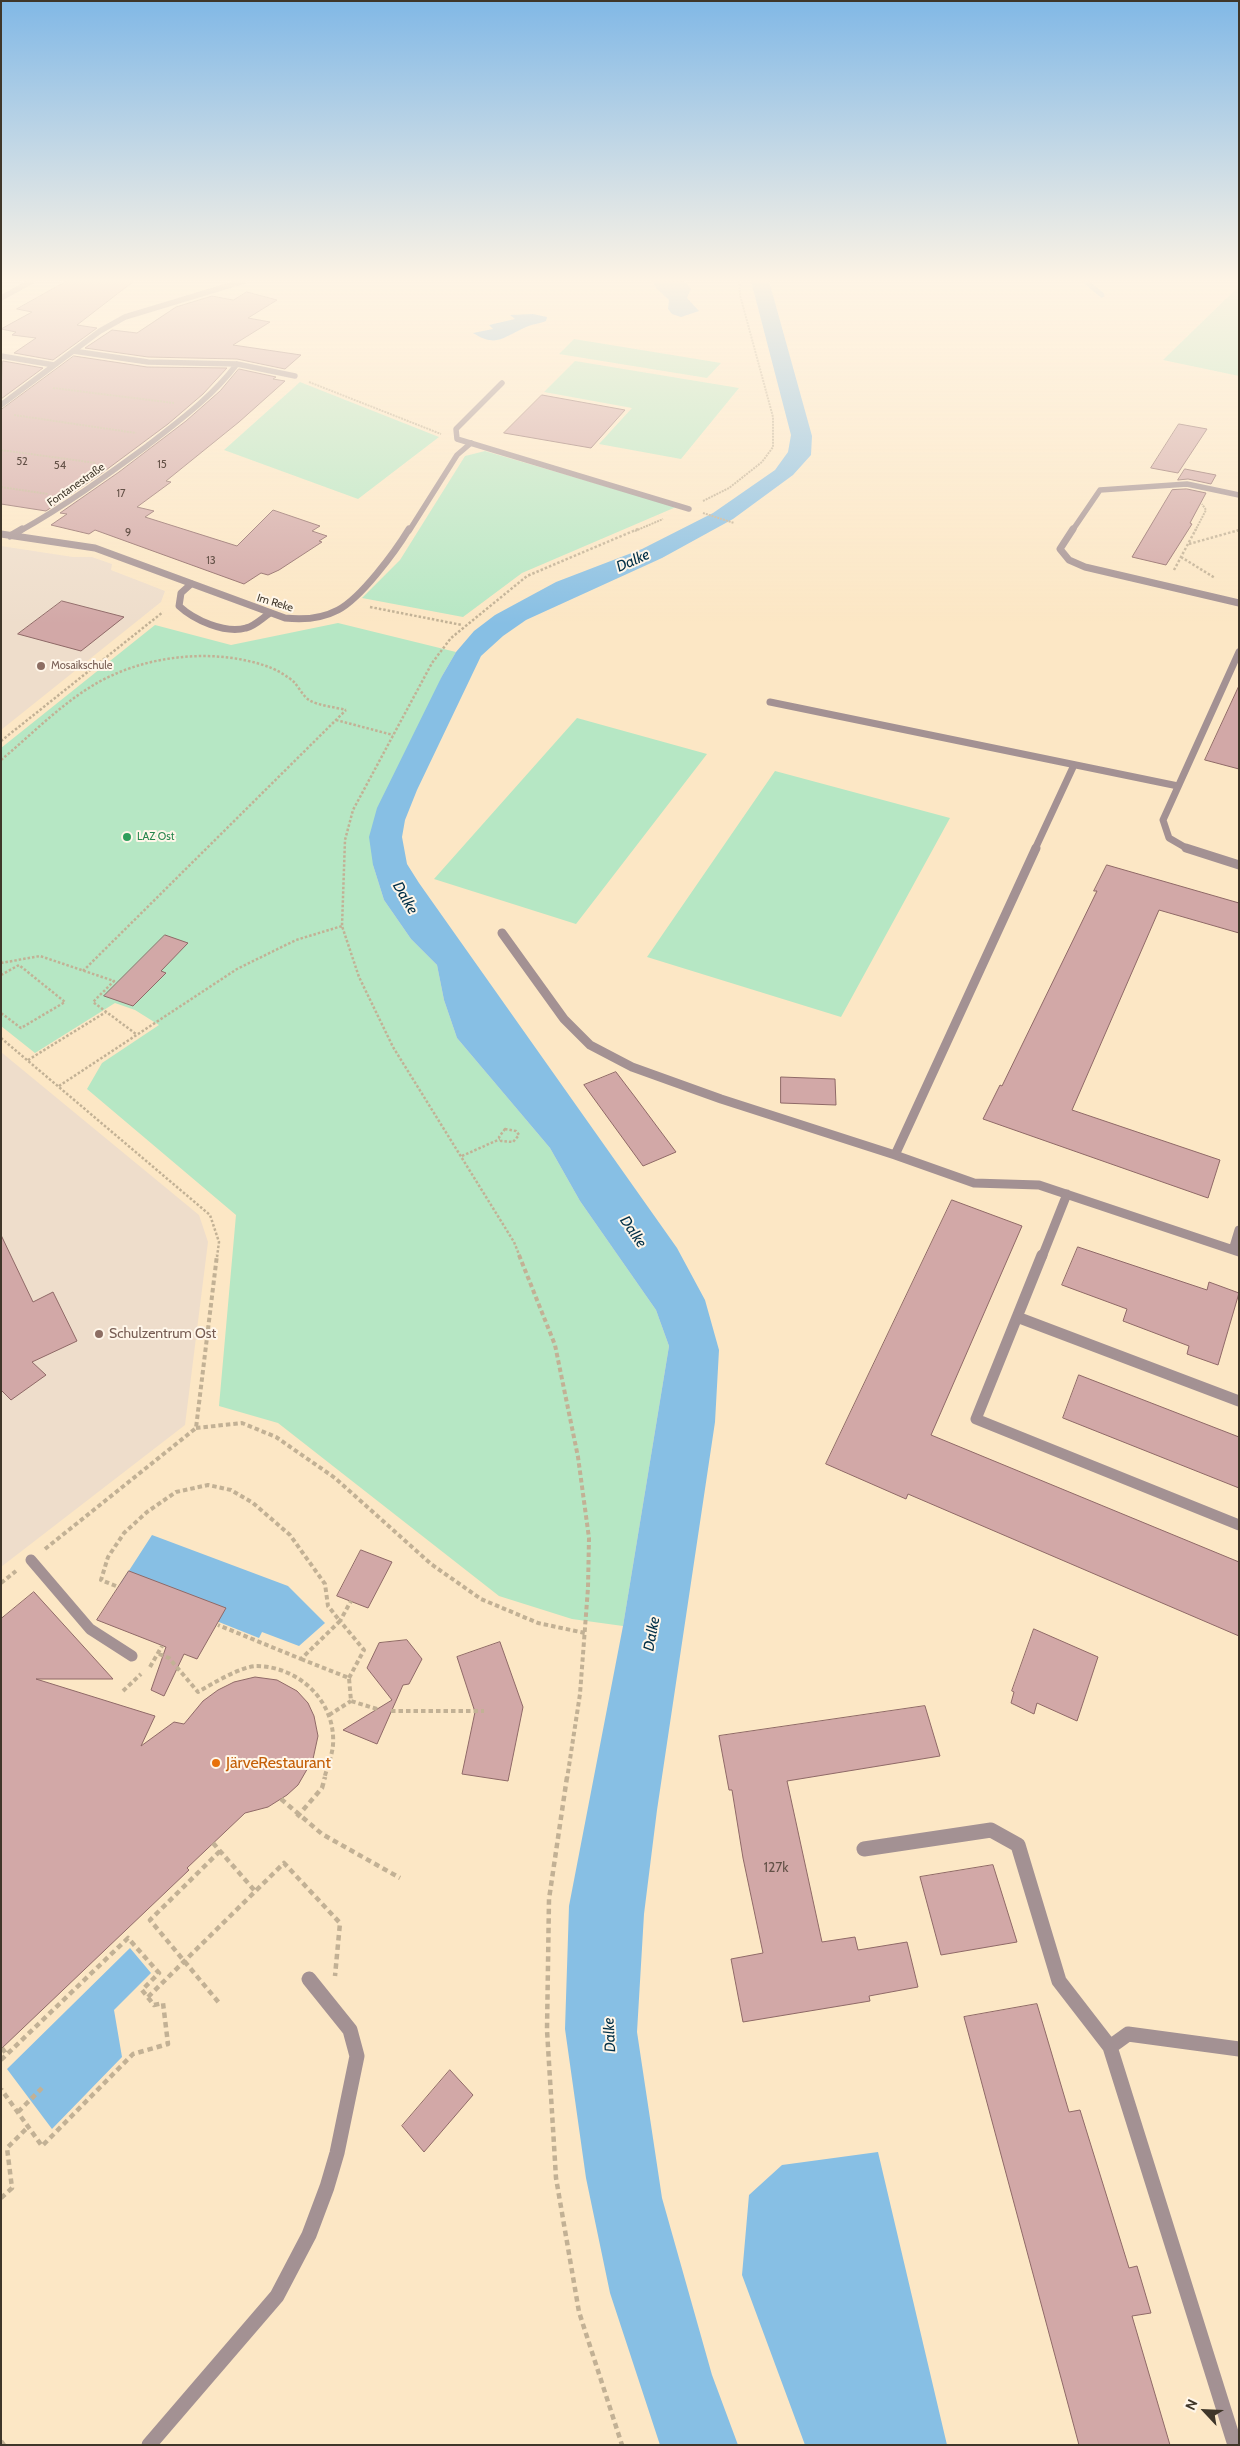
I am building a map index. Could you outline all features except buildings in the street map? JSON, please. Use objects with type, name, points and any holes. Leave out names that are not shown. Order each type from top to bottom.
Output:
[{"type":"street","points":[[1,405],[14,395]]},
{"type":"street","name":"Fontanestraße","points":[[10,536],[47,517],[118,467],[209,395]]},
{"type":"street","points":[[490,395],[456,429],[457,439],[689,508]]},
{"type":"street","name":"Im Reke","points":[[1,534],[95,548],[285,618],[303,620],[319,617],[338,610],[347,603],[390,558],[457,455],[471,443]]},
{"type":"street","points":[[1239,495],[1187,484],[1100,490],[1060,549],[1070,560],[1085,567],[1239,603]]},
{"type":"street","points":[[191,584],[181,593],[179,606],[191,615],[225,628],[246,628],[270,613]]},
{"type":"street","points":[[1239,652],[1164,820],[1169,838],[1191,851],[1239,865]]},
{"type":"street","points":[[770,702],[1178,786]]},
{"type":"street","points":[[894,1156],[1074,765]]},
{"type":"street","points":[[502,933],[564,1020],[590,1045],[632,1067],[721,1100],[974,1183],[1039,1185],[1236,1251],[1239,1230]]},
{"type":"street","points":[[1067,1194],[976,1419],[1239,1525]]},
{"type":"street","points":[[1017,1317],[1239,1401]]},
{"type":"street","points":[[31,1560],[90,1629],[132,1656]]},
{"type":"street","points":[[864,1848],[991,1830],[1018,1845],[1059,1980],[1110,2047],[1235,2445]]},
{"type":"street","points":[[149,2445],[277,2296],[309,2235],[337,2152],[357,2056],[350,2030],[332,2005],[309,1979]]},
{"type":"street","points":[[1110,2047],[1128,2034],[1239,2048]]},
{"type":"path","points":[[114,395],[197,406]]},
{"type":"path","points":[[342,395],[432,432],[457,439]]},
{"type":"path","points":[[10,415],[159,436]]},
{"type":"path","points":[[1,450],[118,467]]},
{"type":"path","points":[[1165,586],[1206,510],[1187,484]]},
{"type":"path","points":[[1,487],[72,499]]},
{"type":"path","points":[[714,516],[734,523]]},
{"type":"path","points":[[1189,544],[1239,530]]},
{"type":"path","points":[[1181,557],[1222,583]]},
{"type":"path","points":[[347,603],[463,626],[432,663],[353,810],[345,840],[342,926],[359,977],[393,1048],[514,1242],[555,1345],[578,1456],[589,1538],[585,1633],[580,1694],[549,1899],[547,2030],[556,2178],[579,2312],[622,2445]]},
{"type":"path","points":[[1,741],[167,609],[179,606]]},
{"type":"path","points":[[1,760],[93,686],[124,671],[170,659],[219,658],[259,664],[288,677],[304,690],[309,700],[346,710],[83,971]]},
{"type":"path","points":[[336,720],[393,735]]},
{"type":"path","points":[[59,1086],[237,969],[296,940],[342,926]]},
{"type":"path","points":[[1,963],[40,956],[114,981],[93,1002],[136,1034]]},
{"type":"path","points":[[1,975],[18,965],[19,960]]},
{"type":"path","points":[[1,1013],[21,1028],[65,1002],[18,965]]},
{"type":"path","points":[[28,1060],[106,1012]]},
{"type":"path","points":[[1,1038],[210,1215],[219,1242],[196,1428]]},
{"type":"path","points":[[511,1128],[516,1130],[519,1134],[513,1142],[501,1141],[499,1137],[500,1132],[511,1128]]},
{"type":"path","points":[[462,1156],[500,1139]]},
{"type":"path","points":[[1,1583],[196,1428],[242,1423],[276,1437],[335,1478],[431,1564],[481,1599],[538,1623],[585,1633]]},
{"type":"path","points":[[116,1586],[101,1580],[108,1557],[124,1533],[147,1512],[176,1492],[208,1485],[231,1490],[253,1503],[290,1535],[325,1584],[328,1606],[364,1650],[349,1678],[351,1701]]},
{"type":"path","points":[[301,1659],[340,1621],[351,1601]]},
{"type":"path","points":[[218,1625],[349,1678]]},
{"type":"path","points":[[159,1654],[169,1658],[198,1692],[226,1677],[256,1666],[284,1672],[307,1683],[320,1698],[329,1715],[333,1746],[322,1788],[297,1817]]},
{"type":"path","points":[[329,1715],[351,1701],[377,1709]]},
{"type":"path","points":[[391,1711],[484,1712]]},
{"type":"path","points":[[281,1799],[297,1817],[316,1831],[400,1878]]},
{"type":"path","points":[[213,1843],[255,1890]]},
{"type":"path","points":[[220,1851],[150,1920],[220,2004]]},
{"type":"path","points":[[148,1997],[284,1863],[340,1923],[332,2005]]},
{"type":"path","points":[[1,2060],[128,1938],[159,1973],[142,1990],[154,2005],[163,2003],[168,2044],[133,2054],[42,2146],[1,2089]]},
{"type":"path","points":[[2,2048],[7,2055]]},
{"type":"path","points":[[18,2112],[42,2088]]},
{"type":"path","points":[[1,2198],[12,2188],[7,2148],[28,2127]]},
{"type":"path","points":[[1,2441],[4,2445]]},
{"type":"shaded area","name":"Mosaikschule","points":[[1,546],[73,557],[92,557],[112,564],[111,570],[165,591],[161,602],[1,730]]},
{"type":"shaded area","name":"Schulzentrum Ost","points":[[1,1052],[199,1215],[208,1242],[185,1425],[1,1567]]},
{"type":"green space","points":[[285,395],[333,395],[439,437],[358,499],[224,450]]},
{"type":"green space","points":[[561,395],[733,395],[681,459],[599,444],[632,408]]},
{"type":"green space","points":[[485,451],[676,507],[522,573],[463,617],[362,598],[400,560],[465,456]]},
{"type":"green space","points":[[338,623],[456,652],[442,676],[373,865],[384,900],[411,939],[437,965],[444,1000],[457,1038],[550,1148],[580,1201],[656,1310],[669,1346],[623,1626],[572,1619],[499,1596],[278,1423],[219,1406],[236,1215],[87,1089],[102,1063],[159,1025],[135,1010],[115,1003],[35,1053],[1,1026],[1,748],[155,625],[231,645]]},
{"type":"green space","points":[[577,718],[707,754],[576,924],[434,879]]},
{"type":"green space","points":[[775,771],[950,818],[841,1017],[647,957]]},
{"type":"water","name":"Dalke","points":[[781,395],[801,395],[812,436],[811,455],[793,475],[733,519],[662,558],[526,620],[503,636],[481,656],[417,790],[405,820],[402,837],[407,864],[419,883],[677,1248],[705,1300],[719,1350],[715,1422],[657,1810],[644,1914],[637,2032],[662,2198],[712,2375],[738,2445],[660,2445],[610,2293],[586,2178],[565,2029],[569,1906],[623,1626],[669,1346],[656,1310],[580,1201],[550,1148],[457,1038],[444,1000],[437,965],[411,939],[384,900],[373,865],[369,837],[377,808],[442,676],[456,652],[474,631],[495,615],[556,582],[642,549],[713,513],[775,470],[788,452],[791,435]]},
{"type":"water","points":[[152,1535],[288,1586],[325,1623],[299,1646],[262,1632],[259,1638],[121,1583]]},
{"type":"water","points":[[130,1948],[151,1973],[114,2010],[122,2057],[52,2129],[7,2069]]},
{"type":"water","points":[[878,2152],[947,2445],[805,2445],[742,2275],[749,2195],[782,2165]]},
{"type":"place","name":"Mosaikschule","points":[[41,666]]},
{"type":"place","name":"LAZ Ost","points":[[127,837]]},
{"type":"place","name":"Schulzentrum Ost","points":[[99,1334]]},
{"type":"place","name":"JärveRestaurant","points":[[216,1763]]}]
